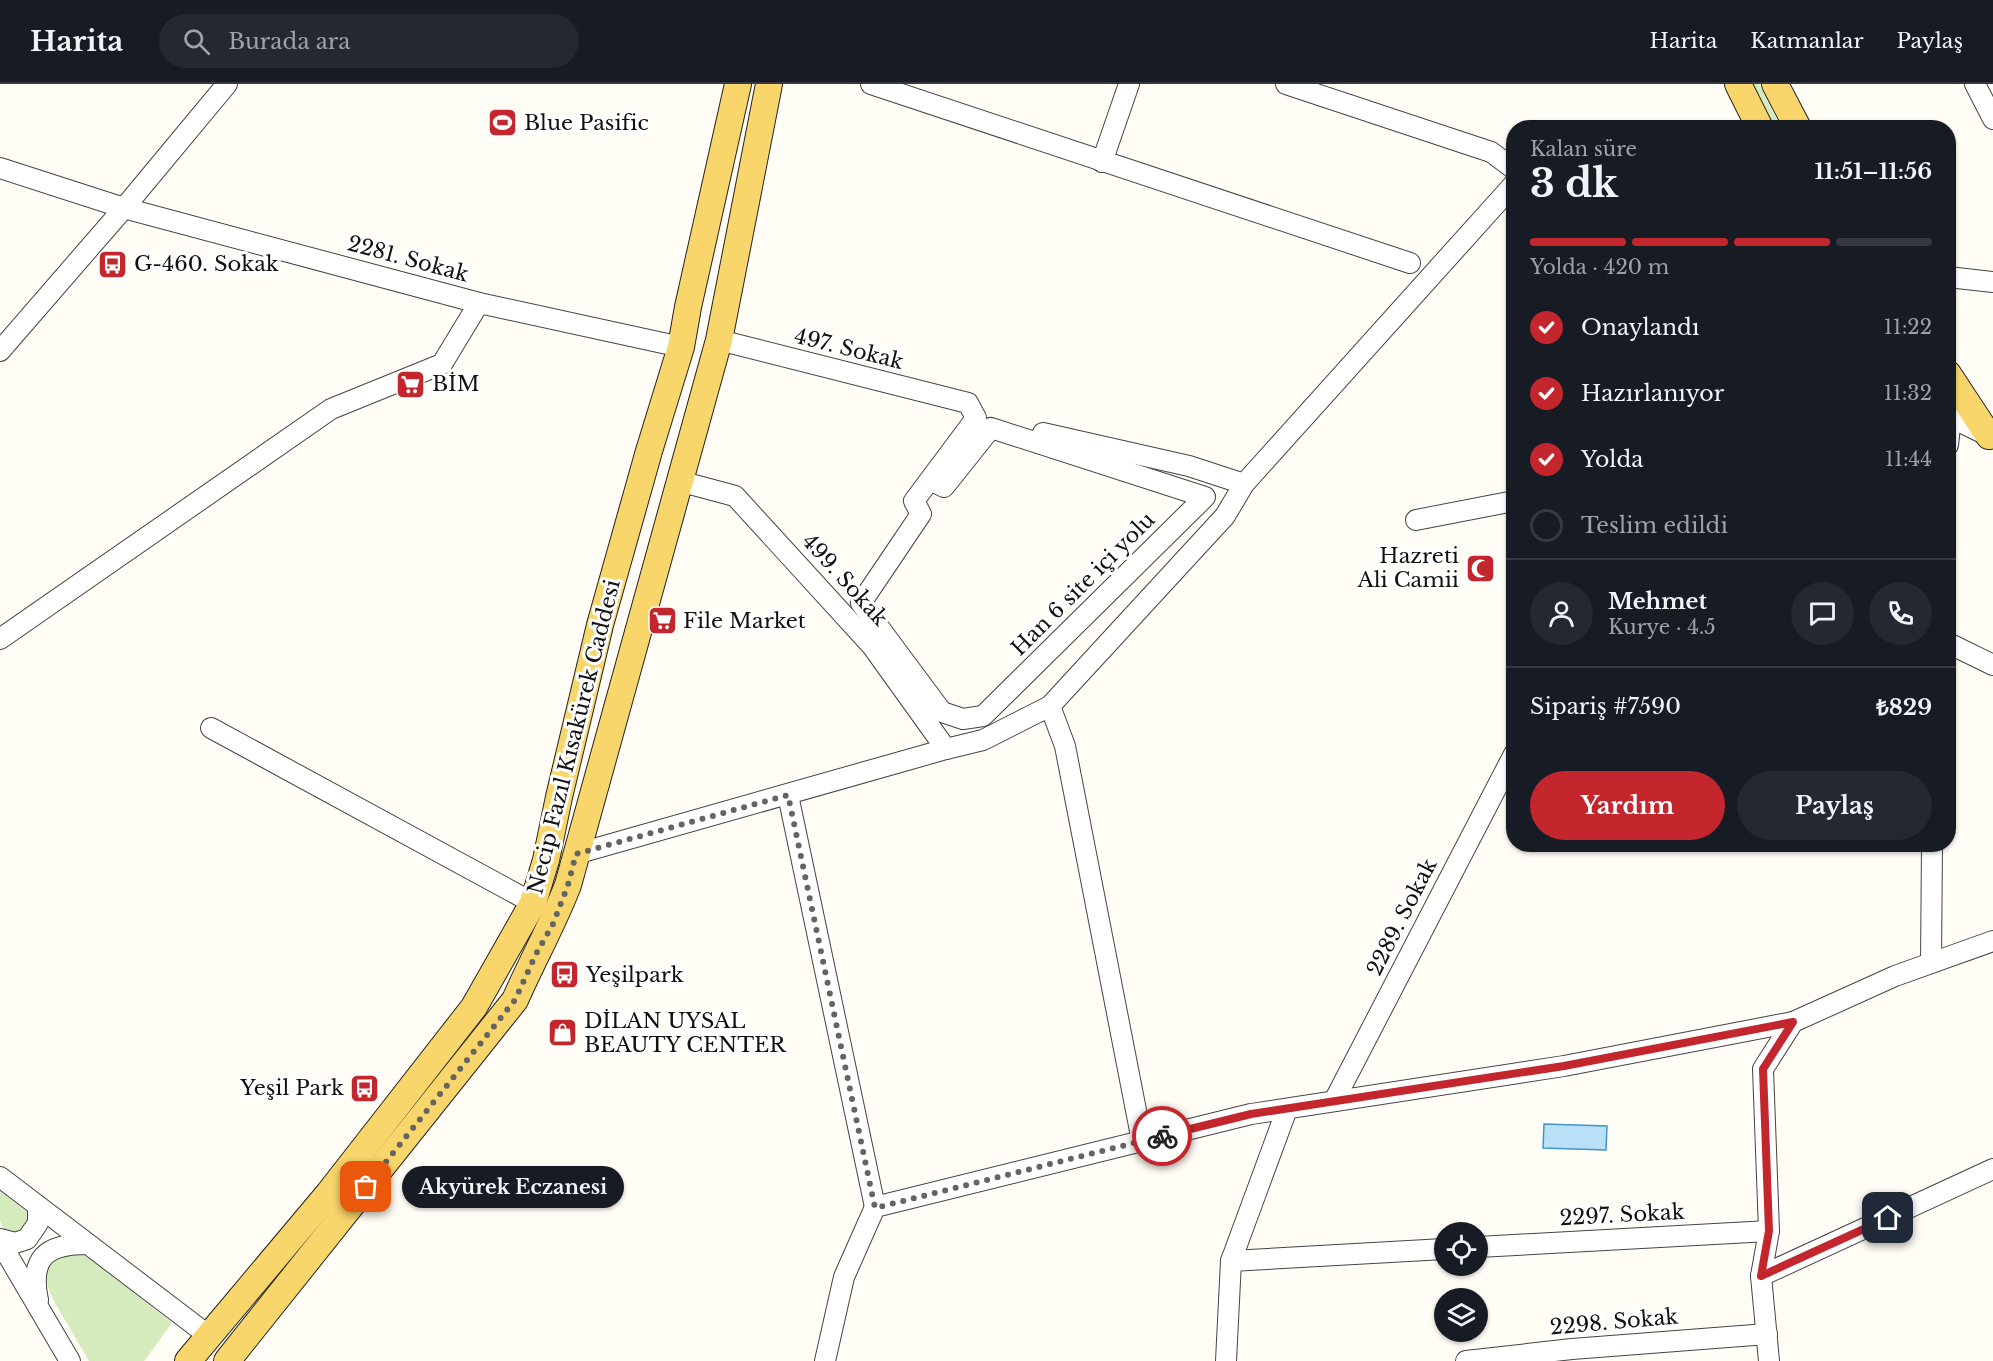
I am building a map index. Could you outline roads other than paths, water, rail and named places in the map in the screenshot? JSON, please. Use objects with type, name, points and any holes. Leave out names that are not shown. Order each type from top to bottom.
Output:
[{"type":"main road","name":"Necip Fazıl Kısakürek Caddesi","points":[[188,1361],[329,1193],[474,1007],[533,903],[546,860],[600,625],[681,347],[738,84]]},
{"type":"main road","name":"Necip Fazıl Kısakürek Caddesi","points":[[233,1359],[515,1000],[553,924],[568,885],[719,340],[769,84]]},
{"type":"main road","points":[[1738,84],[1756,120]]},
{"type":"main road","points":[[1775,84],[1794,120]]},
{"type":"main road","points":[[681,347],[719,340]]},
{"type":"main road","points":[[1956,381],[1991,437]]},
{"type":"main road","points":[[546,860],[576,854]]},
{"type":"main road","points":[[209,1336],[233,1359]]},
{"type":"street","points":[[0,351],[124,208],[227,84]]},
{"type":"street","points":[[871,84],[1410,263]]},
{"type":"street","points":[[1102,162],[1129,84]]},
{"type":"street","points":[[1286,84],[1491,152],[1506,163]]},
{"type":"street","points":[[1975,84],[1993,119]]},
{"type":"street","name":"2281. Sokak","points":[[3,175],[479,303],[681,347]]},
{"type":"street","points":[[576,854],[983,740],[1050,706],[1225,516],[1244,484],[1506,193]]},
{"type":"street","points":[[1956,278],[1993,282]]},
{"type":"street","points":[[0,639],[331,409],[442,364],[479,303]]},
{"type":"street","name":"497. Sokak","points":[[719,340],[972,411],[1189,466],[1244,484]]},
{"type":"street","points":[[930,480],[972,411]]},
{"type":"street","points":[[1956,419],[1991,437]]},
{"type":"street","name":"Han 6 site içi yolu","points":[[992,428],[1205,496],[983,716],[963,719],[942,712],[861,603],[921,514],[914,501],[930,480],[944,487],[992,428]]},
{"type":"street","name":"499. Sokak","points":[[679,481],[735,496],[872,646],[946,749]]},
{"type":"street","points":[[1416,520],[1506,503]]},
{"type":"street","points":[[1956,648],[1993,665]]},
{"type":"street","points":[[1050,706],[1065,746],[1142,1141]]},
{"type":"street","points":[[211,728],[533,903]]},
{"type":"street","name":"2289. Sokak","points":[[1334,1101],[1506,769]]},
{"type":"street","points":[[788,795],[875,1208],[844,1277],[825,1361]]},
{"type":"street","points":[[1931,963],[1932,852]]},
{"type":"street","points":[[875,1208],[1251,1114],[1564,1066],[1793,1022],[1895,976],[1993,941]]},
{"type":"street","points":[[1769,1361],[1761,1276],[1769,1231],[1763,1069],[1793,1022]]},
{"type":"street","points":[[1226,1361],[1230,1261],[1287,1109]]},
{"type":"street","points":[[1761,1276],[1993,1169]]},
{"type":"street","points":[[0,1177],[209,1336]]},
{"type":"street","points":[[0,1240],[15,1243],[27,1239],[38,1223],[38,1206]]},
{"type":"street","name":"2297. Sokak","points":[[1488,1246],[1769,1231]]},
{"type":"street","points":[[0,1240],[70,1361]]},
{"type":"street","points":[[39,1308],[35,1275],[39,1264],[48,1252],[66,1244],[87,1244]]},
{"type":"street","points":[[1230,1261],[1434,1250]]},
{"type":"street","name":"2298. Sokak","points":[[1466,1361],[1572,1349],[1767,1334]]},
{"type":"water","points":[[1544,1124],[1607,1126],[1606,1150],[1543,1148]]},
{"type":"place","name":"Blue Pasific","points":[[503,123]]},
{"type":"place","name":"G-460. Sokak","points":[[113,264]]},
{"type":"place","name":"BİM","points":[[411,384]]},
{"type":"place","name":"Hazreti Ali Camii","points":[[1480,568]]},
{"type":"place","name":"File Market","points":[[662,621]]},
{"type":"place","name":"Yeşilpark","points":[[565,975]]},
{"type":"place","name":"DİLAN UYSAL BEAUTY CENTER","points":[[563,1033]]},
{"type":"place","name":"Yeşil Park","points":[[365,1088]]},
{"type":"place","name":"Akyürek Eczanesi","points":[[366,1187]]}]
